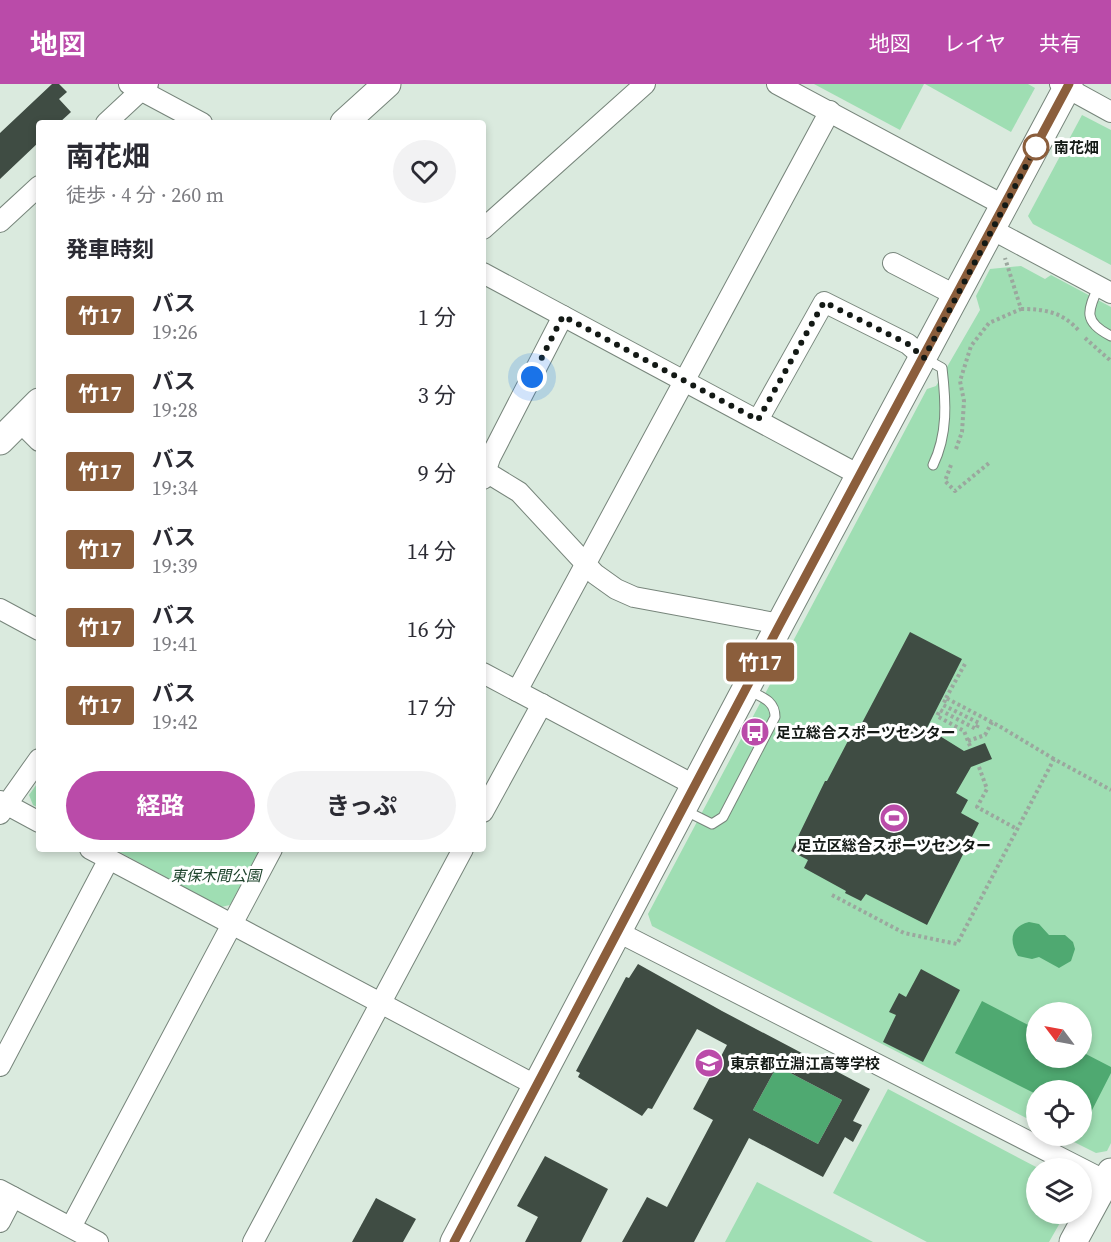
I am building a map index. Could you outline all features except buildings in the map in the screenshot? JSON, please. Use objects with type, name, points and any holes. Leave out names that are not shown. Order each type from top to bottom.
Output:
[{"type":"street","points":[[347,120],[387,84]]},
{"type":"street","points":[[486,226],[645,84]]},
{"type":"street","points":[[777,84],[830,111],[1000,229],[1105,290]]},
{"type":"street","points":[[454,1242],[780,624],[957,296],[1000,229],[1066,85],[1111,112]]},
{"type":"street","points":[[109,120],[139,86],[197,120]]},
{"type":"street","points":[[517,691],[830,111]]},
{"type":"street","points":[[0,222],[36,189]]},
{"type":"street","points":[[893,263],[957,296]]},
{"type":"street","points":[[486,275],[861,476]]},
{"type":"street","points":[[758,420],[824,302],[908,344],[924,358]]},
{"type":"street","points":[[486,468],[563,316]]},
{"type":"street","points":[[0,441],[36,405]]},
{"type":"street","points":[[20,422],[36,438]]},
{"type":"street","points":[[486,474],[519,492],[586,565],[616,589],[634,597],[780,624]]},
{"type":"street","points":[[0,609],[36,628]]},
{"type":"street","points":[[486,676],[694,785]]},
{"type":"street","points":[[486,807],[542,704]]},
{"type":"street","points":[[36,763],[2,807],[36,821]]},
{"type":"street","points":[[96,852],[537,1086]]},
{"type":"street","points":[[71,1227],[270,852]]},
{"type":"street","points":[[253,1242],[461,852]]},
{"type":"street","points":[[0,1066],[109,859]]},
{"type":"street","points":[[618,932],[1109,1176],[1073,1242]]},
{"type":"street","points":[[0,1222],[6,1194],[98,1242]]},
{"type":"lane","points":[[1105,290],[1091,303],[1089,317],[1094,326],[1111,336]]},
{"type":"lane","points":[[924,358],[942,368],[944,388],[943,441],[933,465]]},
{"type":"lane","points":[[682,809],[712,824],[723,817],[775,717],[775,709],[771,702],[746,689]]},
{"type":"path","points":[[1000,229],[1021,309]]},
{"type":"path","points":[[955,453],[962,432],[964,401],[960,381],[971,346],[989,322],[1021,309],[1044,309],[1063,317],[1111,361]]},
{"type":"path","points":[[952,462],[945,481],[955,491],[989,463]]},
{"type":"path","points":[[966,662],[944,705],[980,723],[976,729],[940,710],[937,716],[964,731],[969,744],[985,735],[992,722]]},
{"type":"path","points":[[946,698],[1111,790]]},
{"type":"path","points":[[832,894],[904,933],[957,944],[1054,759]]},
{"type":"path","points":[[979,767],[987,789],[977,807],[1017,829]]},
{"type":"green space","points":[[814,84],[924,84],[900,130]]},
{"type":"green space","points":[[925,84],[1028,84],[1035,88],[1011,132]]},
{"type":"green space","points":[[1082,115],[1111,130],[1111,265],[1033,224],[1028,216]]},
{"type":"green space","points":[[1021,266],[1045,279],[1051,275],[1111,307],[1111,1143],[1107,1151],[1096,1153],[1082,1146],[1092,1146],[1092,1080],[1026,1080],[1026,1118],[652,926],[648,914],[927,389],[936,386],[980,310],[976,296],[990,269]]},
{"type":"green space","points":[[36,785],[36,806],[33,805],[29,795]]},
{"type":"green space","name":"東保木間公園","points":[[120,852],[259,852],[230,905],[221,907]]},
{"type":"green space","points":[[888,1089],[1026,1162],[1026,1224],[1059,1224],[1049,1242],[927,1242],[833,1193]]},
{"type":"green space","points":[[757,1182],[873,1242],[725,1242]]},
{"type":"shaded area","points":[[1029,922],[1039,924],[1049,935],[1065,935],[1073,942],[1075,949],[1071,961],[1059,968],[1039,957],[1032,959],[1018,956],[1013,945],[1013,935],[1018,927]]},
{"type":"shaded area","points":[[982,1001],[1026,1024],[1026,1068],[1092,1068],[1092,1057],[1111,1067],[1111,1073],[1092,1110],[1092,1080],[1026,1080],[1026,1089],[955,1053]]},
{"type":"shaded area","points":[[777,1066],[842,1100],[818,1144],[753,1110]]},
{"type":"bus line","name":"竹17","points":[[454,1242],[780,624],[993,230],[1069,84]]},
{"type":"place","name":"南花畑","points":[[1036,147]]},
{"type":"place","name":"足立総合スポーツセンター","points":[[755,732]]},
{"type":"place","name":"足立区総合スポーツセンター","points":[[894,818]]},
{"type":"place","name":"東京都立淵江高等学校","points":[[709,1063]]},
{"type":"route","points":[[532,377],[563,316],[758,420],[824,302],[908,344],[924,358],[1036,147]]}]
